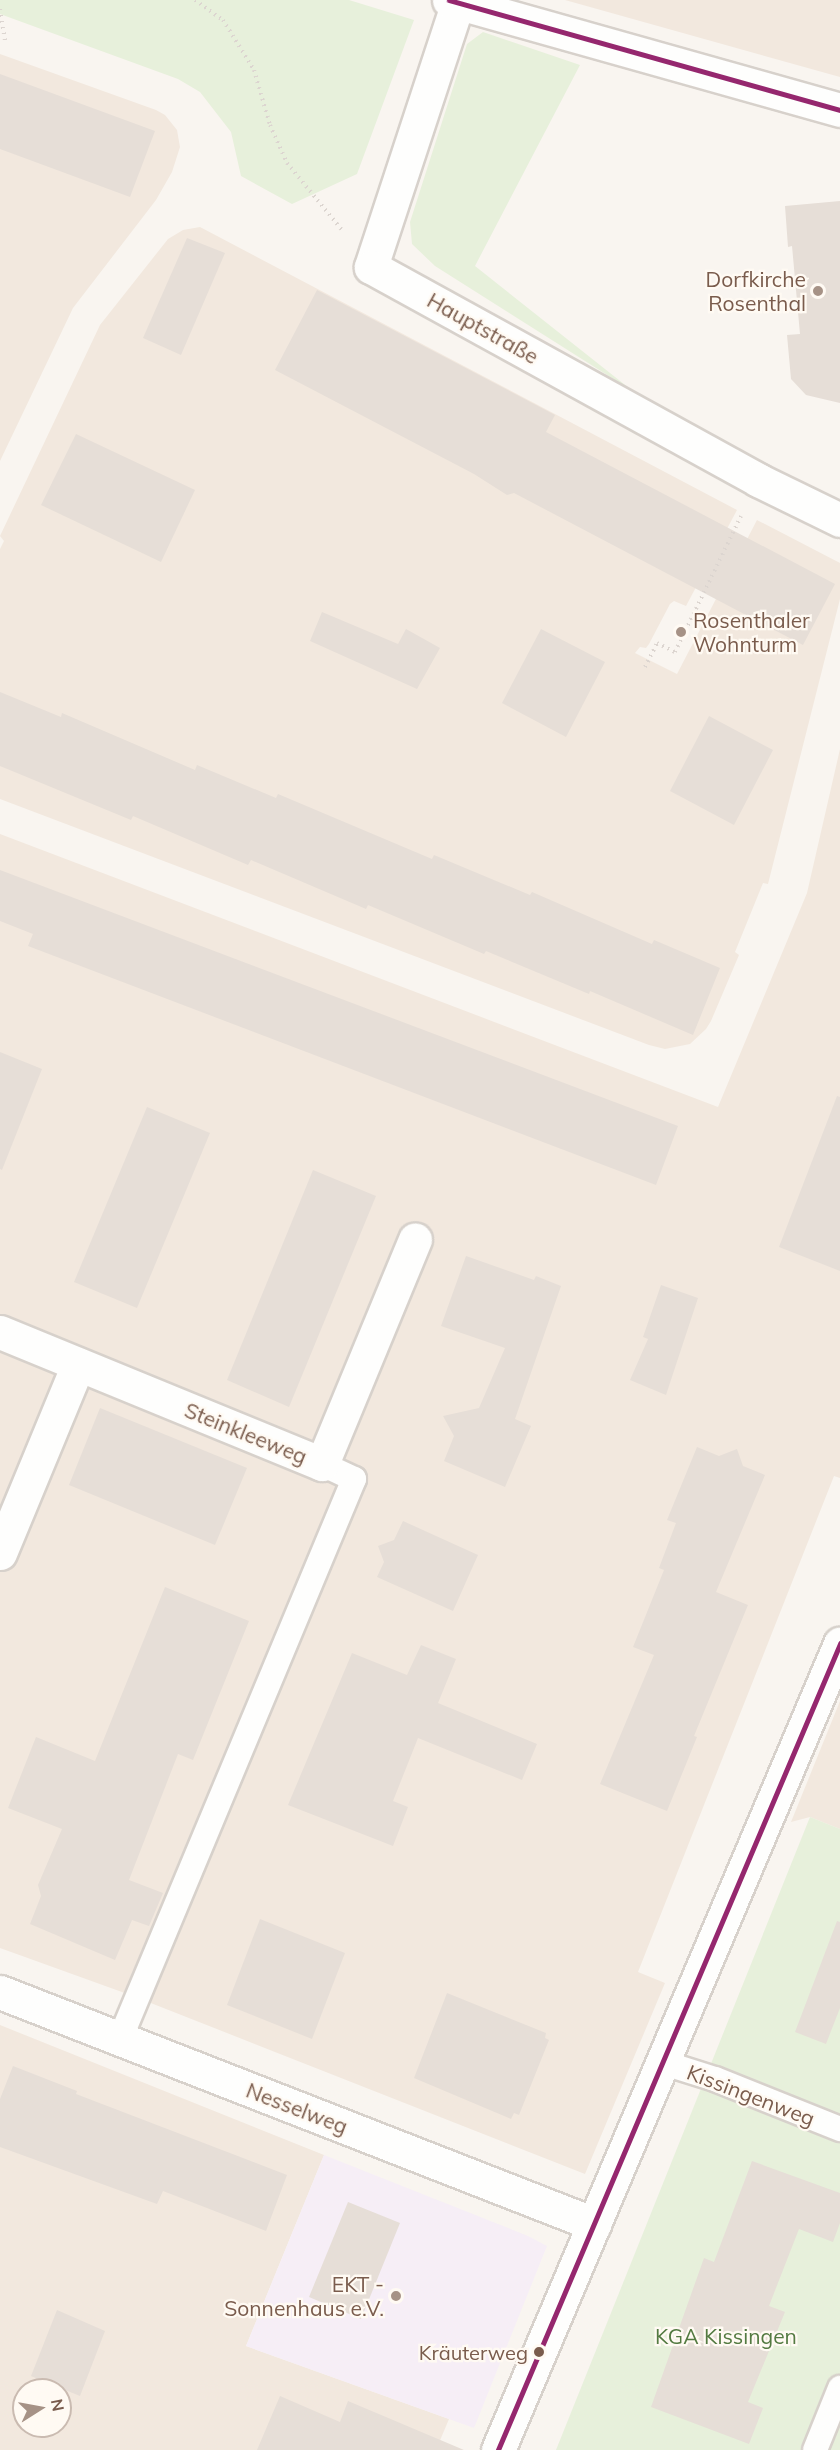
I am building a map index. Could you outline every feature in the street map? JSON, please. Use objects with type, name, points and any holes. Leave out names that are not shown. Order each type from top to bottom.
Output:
[{"type":"street","points":[[371,267],[454,1],[840,110]]},
{"type":"street","name":"Hauptstraße","points":[[371,267],[758,480],[840,520]]},
{"type":"street","name":"Steinkleeweg","points":[[0,1332],[322,1464],[415,1239]]},
{"type":"street","points":[[0,1553],[78,1365]]},
{"type":"street","points":[[498,2450],[840,1644]]},
{"type":"street","name":"Nesselweg","points":[[0,1992],[594,2224]]},
{"type":"lane","points":[[120,2039],[354,1479],[322,1464]]},
{"type":"lane","name":"Kissingenweg","points":[[661,2062],[716,2079],[840,2129]]},
{"type":"lane","points":[[815,2450],[840,2388]]},
{"type":"path","points":[[195,0],[223,20],[254,70],[270,124],[287,163],[371,267]]},
{"type":"path","points":[[0,9],[5,42]]},
{"type":"path","points":[[645,667],[657,643],[675,652],[758,480]]},
{"type":"shaded area","points":[[565,0],[840,0],[840,77]]},
{"type":"shaded area","points":[[0,54],[156,110],[165,115],[177,130],[180,147],[172,172],[156,200],[73,308],[0,461]]},
{"type":"shaded area","points":[[200,227],[737,510],[686,606],[674,601],[670,604],[649,644],[646,648],[640,647],[635,653],[677,674],[757,520],[840,563],[840,599],[768,884],[763,883],[735,952],[739,955],[711,1021],[690,1044],[665,1049],[649,1045],[0,799],[0,549],[4,541],[0,536],[100,325],[168,239],[183,230]]},
{"type":"shaded area","points":[[840,749],[840,1478],[834,1476],[638,1972],[665,1983],[585,2174],[133,1996],[0,1948],[0,834],[718,1107],[807,893]]},
{"type":"shaded area","points":[[840,1701],[840,1829],[810,1817],[791,1822]]},
{"type":"shaded area","points":[[0,2025],[324,2155],[246,2346],[449,2419],[436,2450],[0,2450]]},
{"type":"shaded area","name":"EKT - Sonnenhaus e.V.","points":[[324,2155],[528,2236],[547,2246],[474,2428],[246,2346]]},
{"type":"green space","points":[[0,0],[349,0],[414,20],[357,174],[292,204],[241,176],[231,132],[200,92],[178,79],[0,14]]},
{"type":"green space","points":[[483,32],[580,65],[475,266],[634,392],[435,266],[412,244],[410,222],[467,44]]},
{"type":"green space","name":"KGA Kissingen","points":[[810,1817],[840,1829],[840,2450],[556,2450]]},
{"type":"building","points":[[0,74],[155,131],[130,197],[0,149]]},
{"type":"building","name":"Dorfkirche Rosenthal","points":[[840,201],[840,403],[806,395],[791,379],[787,335],[800,334],[792,246],[788,247],[785,206]]},
{"type":"building","points":[[187,238],[225,253],[181,355],[143,338]]},
{"type":"building","points":[[317,290],[555,415],[546,432],[835,584],[803,645],[514,493],[507,495],[474,474],[275,370]]},
{"type":"building","points":[[76,434],[195,490],[161,562],[41,505]]},
{"type":"building","points":[[322,612],[398,644],[406,629],[440,648],[417,689],[310,641]]},
{"type":"building","points":[[541,629],[605,662],[566,737],[502,703]]},
{"type":"building","points":[[0,692],[61,717],[62,713],[195,770],[197,765],[276,798],[278,794],[432,859],[434,855],[530,895],[532,892],[652,944],[654,940],[720,968],[693,1035],[590,991],[589,994],[486,951],[484,954],[368,905],[366,909],[251,860],[248,865],[133,816],[131,820],[0,766]]},
{"type":"building","points":[[709,716],[773,750],[734,825],[670,791]]},
{"type":"building","points":[[0,870],[678,1126],[656,1185],[28,946],[33,934],[0,921]]},
{"type":"building","points":[[0,1052],[42,1069],[2,1170],[0,1169]]},
{"type":"building","points":[[837,1096],[840,1097],[840,1271],[779,1247]]},
{"type":"building","points":[[147,1107],[210,1133],[137,1308],[74,1282]]},
{"type":"building","points":[[313,1170],[376,1196],[289,1407],[227,1380]]},
{"type":"building","points":[[466,1256],[534,1280],[536,1276],[561,1286],[515,1419],[531,1426],[505,1487],[444,1461],[454,1436],[443,1416],[479,1408],[505,1348],[441,1326]]},
{"type":"building","points":[[661,1285],[698,1298],[666,1395],[630,1380],[648,1339],[643,1337]]},
{"type":"building","points":[[100,1408],[247,1468],[215,1545],[69,1485]]},
{"type":"building","points":[[697,1447],[719,1456],[737,1449],[743,1466],[765,1475],[716,1592],[748,1605],[694,1736],[697,1737],[667,1811],[600,1784],[654,1655],[633,1647],[664,1570],[659,1568],[676,1523],[667,1520]]},
{"type":"building","points":[[403,1521],[478,1555],[453,1611],[377,1577],[384,1562],[378,1546],[394,1540]]},
{"type":"building","points":[[165,1587],[249,1621],[193,1760],[178,1754],[129,1880],[163,1893],[149,1926],[132,1920],[115,1960],[30,1924],[41,1896],[38,1885],[62,1829],[8,1808],[36,1737],[95,1761]]},
{"type":"building","points":[[421,1645],[456,1659],[438,1703],[537,1744],[522,1780],[418,1738],[393,1801],[408,1807],[393,1846],[288,1805],[352,1653],[407,1675]]},
{"type":"building","points":[[260,1919],[345,1953],[312,2039],[227,2005]]},
{"type":"building","points":[[837,1921],[840,1922],[840,2008],[826,2044],[795,2032]]},
{"type":"building","points":[[447,1993],[546,2033],[545,2038],[549,2040],[519,2115],[514,2113],[511,2119],[414,2078]]},
{"type":"building","points":[[13,2066],[77,2091],[76,2094],[287,2175],[266,2231],[163,2191],[157,2204],[0,2147],[0,2099]]},
{"type":"building","points":[[752,2161],[840,2193],[840,2223],[833,2242],[799,2229],[769,2306],[785,2312],[748,2402],[763,2408],[749,2444],[651,2407],[704,2258],[714,2262]]},
{"type":"building","points":[[348,2202],[400,2223],[361,2319],[309,2297]]},
{"type":"building","points":[[57,2310],[105,2331],[80,2396],[72,2393],[72,2378],[31,2376]]},
{"type":"building","points":[[280,2396],[340,2422],[348,2401],[464,2450],[257,2450]]},
{"type":"transit line","points":[[449,0],[840,110]]},
{"type":"transit line","points":[[498,2450],[840,1644]]},
{"type":"place","name":"Dorfkirche Rosenthal","points":[[818,291]]},
{"type":"place","name":"Rosenthaler Wohnturm","points":[[681,632]]},
{"type":"place","name":"EKT - Sonnenhaus e.V.","points":[[396,2296]]},
{"type":"place","name":"Kräuterweg","points":[[539,2352]]}]
